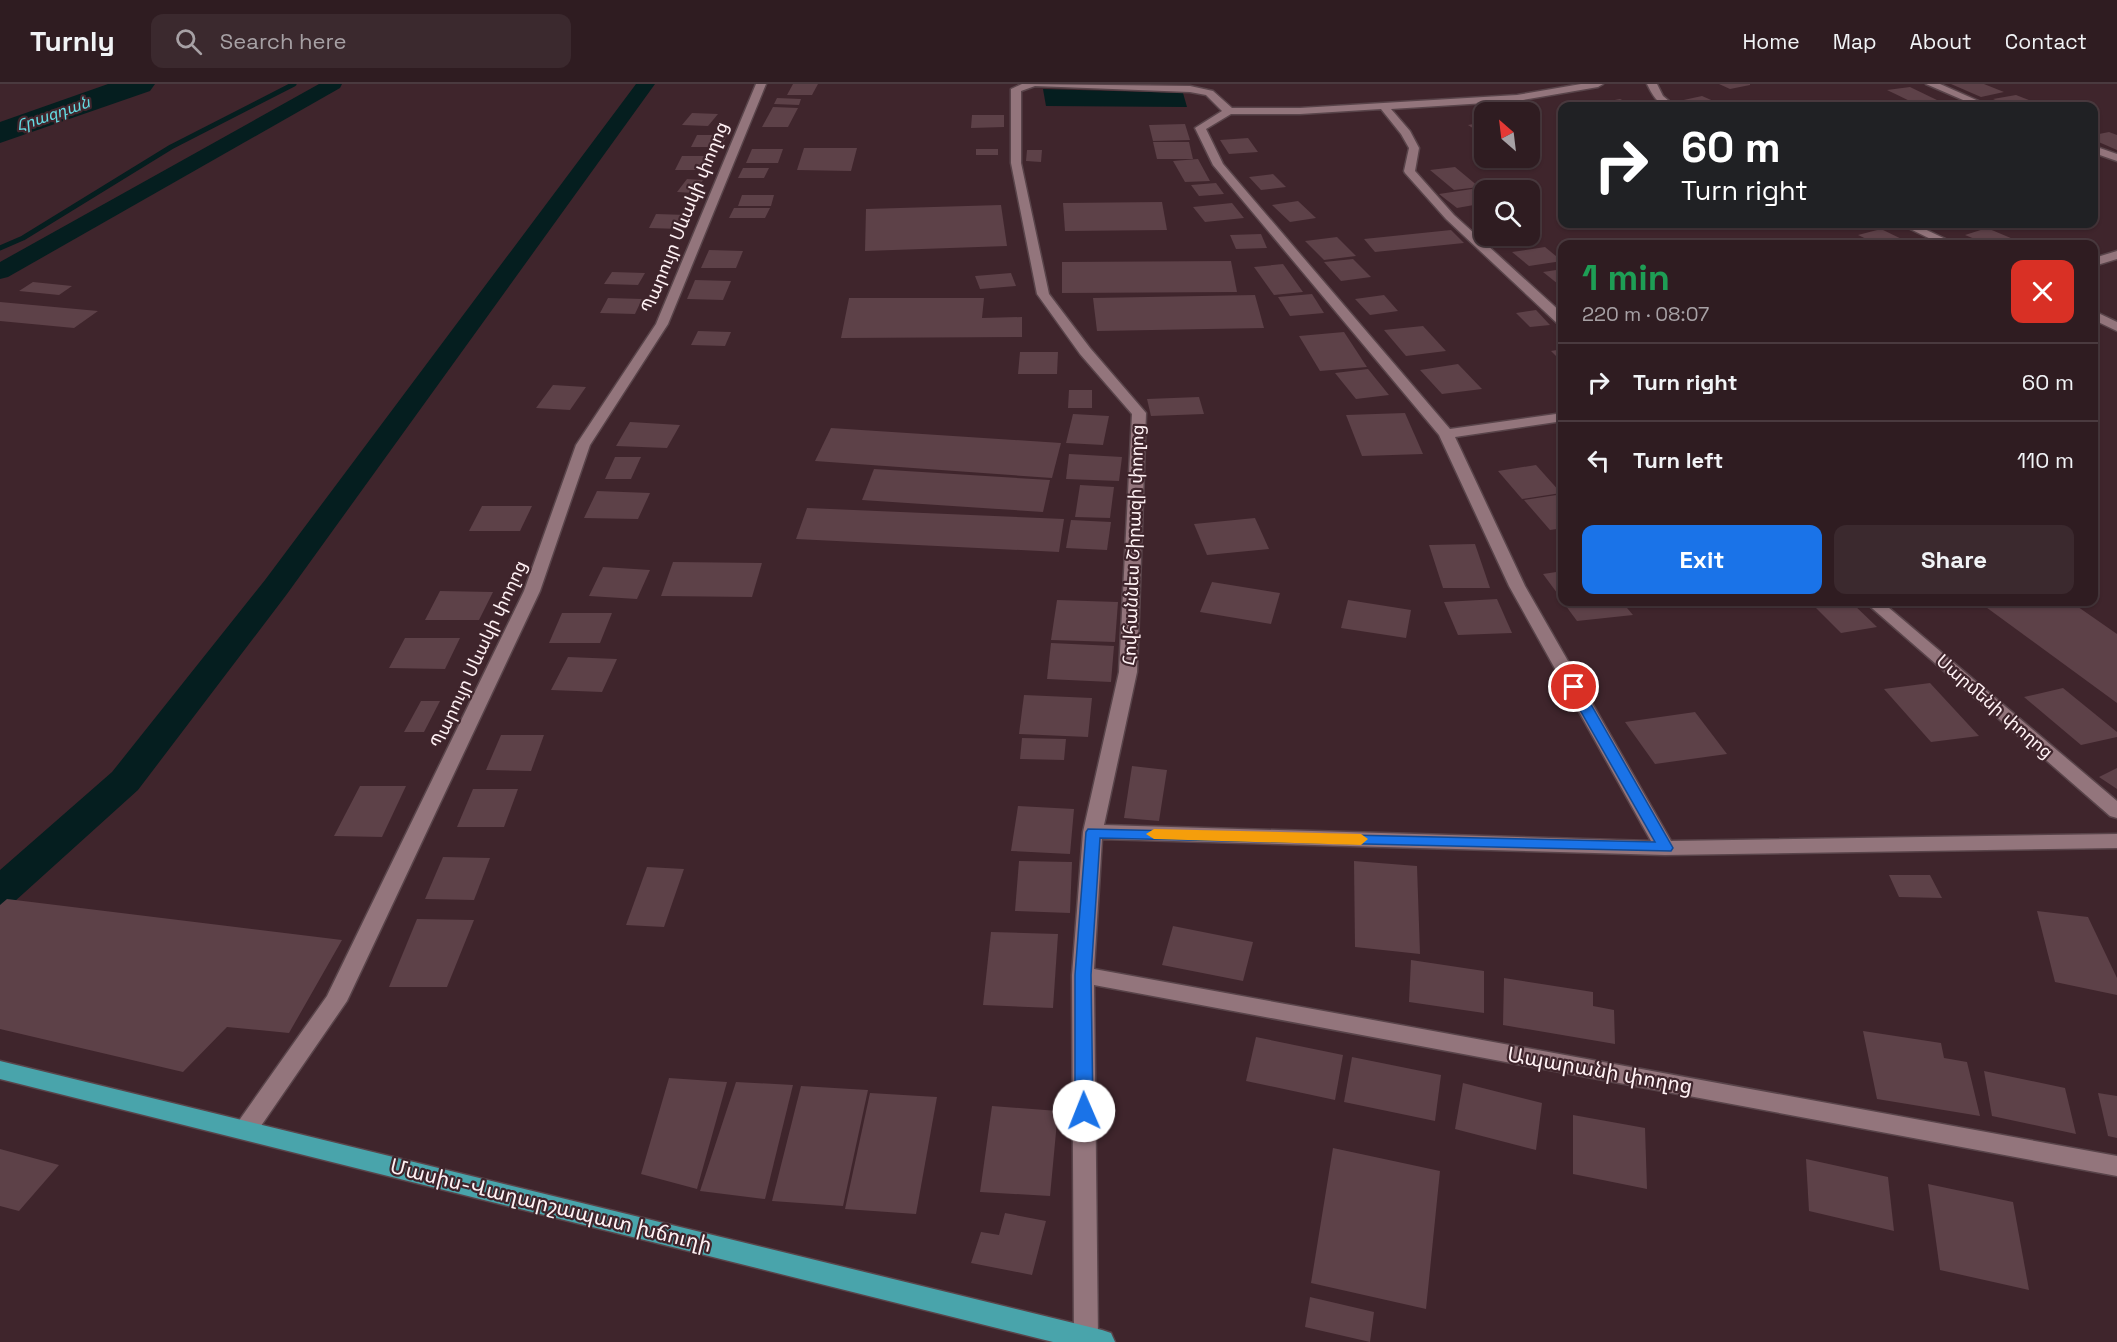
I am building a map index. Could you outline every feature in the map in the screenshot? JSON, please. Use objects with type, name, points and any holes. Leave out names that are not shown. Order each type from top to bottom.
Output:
[{"type":"main road","name":"Մասիս-Վաղարշապատ խճուղի","points":[[0,1070],[1094,1340]]},
{"type":"street","name":"Պարույր Սևակի փողոց","points":[[246,1129],[336,1001],[532,591],[583,445],[662,324],[761,84]]},
{"type":"street","name":"Հովհաննես Շիրազի փողոց","points":[[1032,84],[1016,89],[1016,163],[1036,251],[1042,294],[1085,351],[1139,413],[1128,672],[1093,832],[1083,975],[1094,1340]]},
{"type":"street","points":[[1038,84],[1190,89],[1209,93],[1228,111]]},
{"type":"street","points":[[1598,84],[1516,98],[1300,111],[1228,111],[1200,128],[1218,165],[1446,434],[1517,586],[1665,848]]},
{"type":"street","points":[[1652,84],[1659,98],[1664,102]]},
{"type":"street","points":[[1931,84],[1975,102]]},
{"type":"street","points":[[1384,106],[1406,133],[1414,148],[1409,171],[1450,217],[1558,316]]},
{"type":"street","points":[[2098,151],[2117,158]]},
{"type":"street","points":[[1915,228],[1941,240]]},
{"type":"street","points":[[2098,261],[2117,255]]},
{"type":"street","points":[[2098,317],[2117,327]]},
{"type":"street","points":[[1446,434],[1558,418]]},
{"type":"street","name":"Սարմենի փողոց","points":[[1878,606],[2117,811]]},
{"type":"street","points":[[1093,832],[1665,848],[2117,841]]},
{"type":"street","name":"Ապարանի փողոց","points":[[1083,975],[2117,1166]]},
{"type":"water","points":[[1043,89],[1183,93],[1187,107],[1046,106]]},
{"type":"building","points":[[793,84],[818,84],[812,95],[787,95]]},
{"type":"building","points":[[1719,84],[1750,84],[1750,85],[1730,89]]},
{"type":"building","points":[[1951,84],[1984,84],[2004,92],[1981,97]]},
{"type":"building","points":[[1910,87],[1939,101],[1912,102],[1887,90]]},
{"type":"building","points":[[2016,95],[2034,102],[2000,102],[1993,99]]},
{"type":"building","points":[[1702,96],[1716,102],[1682,102],[1679,101]]},
{"type":"building","points":[[777,98],[801,99],[799,105],[774,104]]},
{"type":"building","points":[[1620,99],[1626,102],[1604,102]]},
{"type":"building","points":[[773,107],[798,108],[788,127],[762,127]]},
{"type":"building","points":[[692,113],[718,114],[708,126],[682,125]]},
{"type":"building","points":[[972,115],[1004,115],[1004,127],[971,128]]},
{"type":"building","points":[[1185,124],[1190,140],[1153,141],[1149,125]]},
{"type":"building","points":[[2109,132],[2117,135],[2117,150],[2098,142],[2098,134]]},
{"type":"building","points":[[697,135],[727,135],[721,147],[691,147]]},
{"type":"building","points":[[1248,138],[1258,152],[1229,154],[1220,140]]},
{"type":"building","points":[[1153,142],[1189,142],[1193,159],[1157,159]]},
{"type":"building","points":[[804,148],[857,148],[851,171],[797,170]]},
{"type":"building","points":[[752,149],[783,149],[778,163],[746,163]]},
{"type":"building","points":[[976,149],[998,149],[998,155],[976,155]]},
{"type":"building","points":[[1027,150],[1042,150],[1041,162],[1026,161]]},
{"type":"building","points":[[682,156],[713,156],[706,170],[675,170]]},
{"type":"building","points":[[1198,159],[1210,181],[1185,182],[1173,161]]},
{"type":"building","points":[[1455,167],[1474,183],[1474,188],[1454,190],[1430,170]]},
{"type":"building","points":[[743,168],[769,168],[764,178],[738,178]]},
{"type":"building","points":[[1273,174],[1286,187],[1261,190],[1249,177]]},
{"type":"building","points":[[687,179],[703,180],[694,193],[677,192]]},
{"type":"building","points":[[1216,183],[1224,194],[1199,196],[1191,185]]},
{"type":"building","points":[[1472,189],[1474,190],[1474,205],[1457,208],[1439,194]]},
{"type":"building","points":[[742,195],[774,195],[771,206],[738,206]]},
{"type":"building","points":[[1298,201],[1316,218],[1290,222],[1272,205]]},
{"type":"building","points":[[1162,202],[1167,230],[1065,231],[1063,203]]},
{"type":"building","points":[[1232,203],[1244,218],[1205,222],[1193,207]]},
{"type":"building","points":[[1001,205],[1007,246],[865,251],[866,209]]},
{"type":"building","points":[[734,208],[770,208],[765,218],[729,218]]},
{"type":"building","points":[[656,214],[687,215],[680,229],[649,228]]},
{"type":"building","points":[[1987,228],[2016,240],[1977,240],[1965,235]]},
{"type":"building","points":[[1881,229],[1904,240],[1869,240],[1858,235]]},
{"type":"building","points":[[1451,230],[1464,243],[1375,252],[1364,239]]},
{"type":"building","points":[[1261,234],[1267,248],[1236,249],[1230,235]]},
{"type":"building","points":[[1337,237],[1356,256],[1324,260],[1305,241]]},
{"type":"building","points":[[1545,247],[1558,258],[1558,262],[1529,266],[1512,252]]},
{"type":"building","points":[[709,250],[743,251],[736,268],[701,268]]},
{"type":"building","points":[[1353,259],[1371,277],[1341,281],[1324,262]]},
{"type":"building","points":[[1231,261],[1237,292],[1062,293],[1062,262]]},
{"type":"building","points":[[1283,264],[1303,292],[1274,295],[1254,267]]},
{"type":"building","points":[[1558,270],[1558,284],[1543,272]]},
{"type":"building","points":[[612,272],[645,273],[638,285],[604,284]]},
{"type":"building","points":[[1011,273],[1016,286],[980,289],[975,276]]},
{"type":"building","points":[[695,280],[731,281],[723,300],[687,299]]},
{"type":"building","points":[[33,282],[72,286],[59,295],[19,291]]},
{"type":"building","points":[[1312,294],[1324,313],[1290,316],[1278,297]]},
{"type":"building","points":[[1255,295],[1264,328],[1097,331],[1093,298]]},
{"type":"building","points":[[1384,295],[1398,311],[1370,315],[1355,299]]},
{"type":"building","points":[[608,298],[642,299],[635,314],[600,313]]},
{"type":"building","points":[[849,298],[984,298],[982,318],[1022,317],[1022,337],[841,338]]},
{"type":"building","points":[[0,302],[98,311],[74,328],[0,321]]},
{"type":"building","points":[[1536,310],[1550,325],[1530,327],[1516,313]]},
{"type":"building","points":[[1423,326],[1446,351],[1406,356],[1384,330]]},
{"type":"building","points":[[698,331],[731,332],[725,346],[691,345]]},
{"type":"building","points":[[1344,332],[1367,367],[1320,371],[1299,336]]},
{"type":"building","points":[[1558,350],[1558,358],[1551,351]]},
{"type":"building","points":[[1020,352],[1058,352],[1057,374],[1018,374]]},
{"type":"building","points":[[1458,364],[1482,389],[1442,394],[1420,370]]},
{"type":"building","points":[[1368,369],[1389,395],[1356,399],[1335,373]]},
{"type":"building","points":[[553,385],[586,387],[570,410],[536,408]]},
{"type":"building","points":[[1069,390],[1092,390],[1092,408],[1068,408]]},
{"type":"building","points":[[1199,397],[1204,414],[1151,416],[1147,399]]},
{"type":"building","points":[[1405,413],[1423,454],[1362,456],[1346,415]]},
{"type":"building","points":[[1073,414],[1109,416],[1103,445],[1066,443]]},
{"type":"building","points":[[630,422],[680,425],[667,448],[616,446]]},
{"type":"building","points":[[831,428],[1061,443],[1052,478],[815,461]]},
{"type":"building","points":[[1069,454],[1122,457],[1119,481],[1066,479]]},
{"type":"building","points":[[615,457],[641,457],[631,479],[605,479]]},
{"type":"building","points":[[1536,465],[1558,490],[1558,493],[1522,499],[1498,471]]},
{"type":"building","points":[[874,469],[1050,480],[1043,512],[862,500]]},
{"type":"building","points":[[1080,485],[1114,487],[1110,518],[1075,517]]},
{"type":"building","points":[[597,491],[650,493],[638,519],[584,518]]},
{"type":"building","points":[[1558,495],[1558,529],[1550,530],[1524,500]]},
{"type":"building","points":[[482,506],[532,506],[520,531],[469,531]]},
{"type":"building","points":[[807,508],[1064,519],[1059,552],[796,539]]},
{"type":"building","points":[[1255,518],[1269,549],[1207,555],[1194,524]]},
{"type":"building","points":[[1071,520],[1111,522],[1107,550],[1066,548]]},
{"type":"building","points":[[1475,544],[1490,588],[1443,588],[1429,545]]},
{"type":"building","points":[[673,562],[762,563],[752,597],[661,596]]},
{"type":"building","points":[[603,567],[650,570],[637,599],[589,596]]},
{"type":"building","points":[[1558,572],[1558,594],[1543,574]]},
{"type":"building","points":[[1212,582],[1280,593],[1271,624],[1200,612]]},
{"type":"building","points":[[440,591],[493,592],[479,620],[425,620]]},
{"type":"building","points":[[1497,599],[1512,633],[1458,635],[1444,602]]},
{"type":"building","points":[[1057,600],[1118,602],[1115,642],[1051,640]]},
{"type":"building","points":[[1348,600],[1411,610],[1406,638],[1341,628]]},
{"type":"building","points":[[1566,606],[1625,606],[1633,615],[1577,621]]},
{"type":"building","points":[[1814,606],[1855,606],[1877,627],[1841,633]]},
{"type":"building","points":[[1984,606],[2077,606],[2117,634],[2117,703]]},
{"type":"building","points":[[562,613],[612,613],[600,643],[549,643]]},
{"type":"building","points":[[405,638],[460,638],[445,669],[389,668]]},
{"type":"building","points":[[1051,643],[1114,646],[1111,682],[1047,679]]},
{"type":"building","points":[[568,657],[617,659],[602,692],[551,690]]},
{"type":"building","points":[[1930,683],[1979,736],[1931,742],[1884,689]]},
{"type":"building","points":[[2063,688],[2117,732],[2117,737],[2081,745],[2024,697]]},
{"type":"building","points":[[1024,695],[1092,698],[1088,737],[1019,734]]},
{"type":"building","points":[[421,701],[440,701],[424,732],[404,732]]},
{"type":"building","points":[[1695,712],[1727,754],[1655,764],[1625,722]]},
{"type":"building","points":[[501,735],[544,735],[531,771],[486,770]]},
{"type":"building","points":[[1022,738],[1066,739],[1064,760],[1020,759]]},
{"type":"building","points":[[1132,766],[1167,770],[1159,821],[1124,818]]},
{"type":"building","points":[[2117,768],[2117,789],[2099,777]]},
{"type":"building","points":[[360,786],[406,786],[382,837],[334,836]]},
{"type":"building","points":[[473,789],[518,789],[504,827],[457,827]]},
{"type":"building","points":[[1018,806],[1074,809],[1070,854],[1011,851]]},
{"type":"building","points":[[443,857],[490,858],[474,900],[425,899]]},
{"type":"building","points":[[1019,861],[1072,862],[1070,913],[1015,911]]},
{"type":"building","points":[[1354,861],[1417,866],[1420,954],[1355,947]]},
{"type":"building","points":[[647,867],[684,869],[664,927],[626,925]]},
{"type":"building","points":[[1889,875],[1930,875],[1942,898],[1899,897]]},
{"type":"building","points":[[7,899],[342,940],[289,1033],[227,1027],[183,1072],[0,1029],[0,905]]},
{"type":"building","points":[[2037,911],[2088,917],[2117,978],[2117,995],[2055,982]]},
{"type":"building","points":[[417,919],[474,920],[447,987],[389,987]]},
{"type":"building","points":[[1173,926],[1253,942],[1243,981],[1162,965]]},
{"type":"building","points":[[991,932],[1058,934],[1053,1008],[983,1005]]},
{"type":"building","points":[[1411,960],[1484,971],[1484,1013],[1409,1002]]},
{"type":"building","points":[[1504,978],[1593,992],[1593,1006],[1614,1010],[1615,1044],[1503,1025]]},
{"type":"building","points":[[1863,1031],[1941,1043],[1944,1058],[1967,1062],[1980,1116],[1877,1099]]},
{"type":"building","points":[[1256,1037],[1343,1055],[1335,1100],[1246,1081]]},
{"type":"building","points":[[1352,1057],[1441,1075],[1435,1121],[1344,1102]]},
{"type":"building","points":[[1984,1071],[2065,1088],[2076,1134],[1992,1116]]},
{"type":"building","points":[[669,1078],[727,1082],[697,1189],[641,1174]]},
{"type":"building","points":[[736,1082],[793,1085],[765,1199],[700,1191]]},
{"type":"building","points":[[1463,1083],[1542,1103],[1536,1150],[1455,1129]]},
{"type":"building","points":[[801,1086],[868,1090],[843,1206],[772,1201]]},
{"type":"building","points":[[870,1093],[937,1097],[916,1214],[845,1209]]},
{"type":"building","points":[[2098,1093],[2117,1096],[2117,1138],[2108,1136]]},
{"type":"building","points":[[992,1106],[1058,1111],[1050,1196],[980,1192]]},
{"type":"building","points":[[1573,1115],[1645,1128],[1647,1189],[1573,1174]]},
{"type":"building","points":[[1333,1148],[1440,1171],[1426,1309],[1311,1283]]},
{"type":"building","points":[[0,1149],[59,1165],[19,1211],[0,1206]]},
{"type":"building","points":[[1806,1159],[1888,1177],[1894,1231],[1809,1211]]},
{"type":"building","points":[[1928,1184],[2013,1202],[2029,1290],[1940,1270]]},
{"type":"building","points":[[1005,1213],[1046,1221],[1032,1275],[971,1263],[981,1232],[999,1235]]},
{"type":"building","points":[[1310,1297],[1374,1312],[1370,1342],[1305,1327]]},
{"type":"waterway","name":"Հրազդան","points":[[0,133],[139,84]]},
{"type":"waterway","points":[[0,248],[23,238],[171,147],[294,84]]},
{"type":"waterway","points":[[0,272],[333,84]]},
{"type":"waterway","points":[[0,892],[125,781],[276,587],[646,84]]},
{"type":"slow traffic","points":[[1154,834],[1361,839]]},
{"type":"route","points":[[1084,1111],[1083,975],[1093,832],[1665,848],[1574,687]]}]
